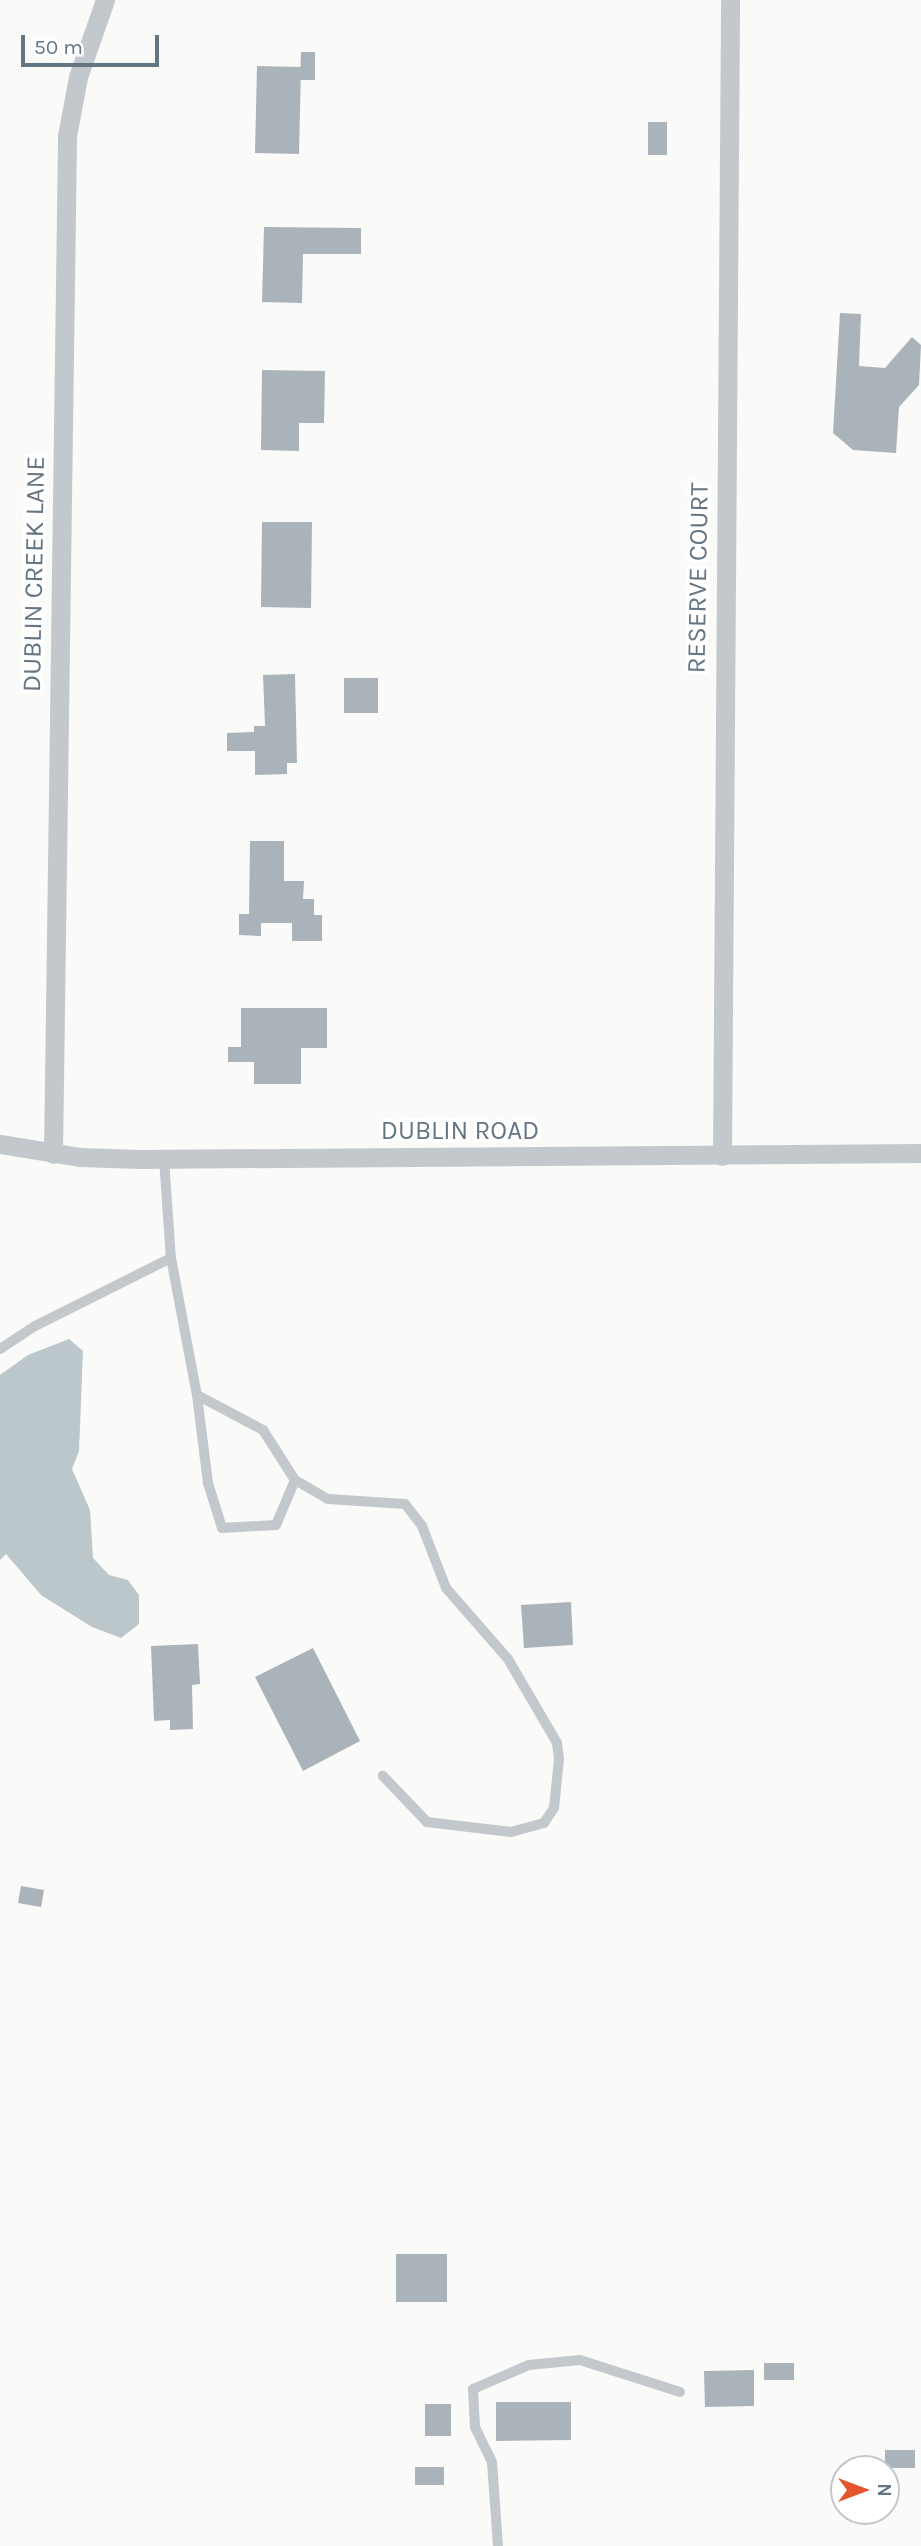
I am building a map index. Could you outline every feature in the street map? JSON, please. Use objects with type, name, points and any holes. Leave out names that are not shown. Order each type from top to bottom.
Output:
[{"type":"street","name":"DUBLIN CREEK LANE","points":[[53,1154],[67,136],[78,77],[105,0]]},
{"type":"street","name":"RESERVE COURT","points":[[722,1156],[730,0]]},
{"type":"street","name":"DUBLIN ROAD","points":[[0,1144],[53,1154],[164,1158],[921,1153]]},
{"type":"lane","points":[[164,1158],[171,1258],[197,1395],[208,1483],[222,1528],[276,1525],[295,1480]]},
{"type":"lane","points":[[0,1349],[35,1326],[171,1258]]},
{"type":"lane","points":[[197,1395],[263,1430],[295,1480],[328,1499],[405,1504],[422,1526],[446,1588],[508,1659],[556,1743],[559,1759],[554,1808],[544,1823],[512,1832],[427,1822],[383,1776]]},
{"type":"lane","points":[[498,2546],[492,2462],[475,2427],[472,2389],[529,2365],[580,2360],[680,2392]]},
{"type":"shaded area","points":[[69,1339],[83,1351],[79,1451],[72,1469],[90,1510],[93,1558],[109,1575],[128,1580],[139,1595],[139,1624],[121,1638],[92,1627],[41,1595],[6,1554],[0,1560],[0,1375],[28,1355]]},
{"type":"building","points":[[301,52],[315,52],[315,80],[300,80]]},
{"type":"building","points":[[257,66],[301,67],[299,154],[255,153]]},
{"type":"building","points":[[648,122],[667,122],[667,155],[648,155]]},
{"type":"building","points":[[264,227],[361,228],[361,254],[303,254],[302,303],[262,302]]},
{"type":"building","points":[[840,313],[861,314],[859,366],[885,368],[912,337],[921,345],[919,385],[899,407],[896,453],[853,450],[833,433]]},
{"type":"building","points":[[262,370],[325,371],[324,423],[299,423],[299,451],[261,450]]},
{"type":"building","points":[[262,522],[312,522],[311,608],[261,607]]},
{"type":"building","points":[[295,674],[297,763],[287,763],[287,774],[255,775],[255,751],[227,751],[227,733],[254,732],[254,726],[265,726],[263,675]]},
{"type":"building","points":[[344,678],[378,678],[378,713],[344,713]]},
{"type":"building","points":[[250,841],[284,841],[284,881],[304,881],[303,899],[314,899],[314,915],[322,915],[322,941],[292,941],[292,923],[261,923],[261,936],[239,935],[239,914],[249,914]]},
{"type":"building","points":[[241,1008],[327,1008],[327,1048],[301,1048],[301,1084],[254,1084],[254,1062],[228,1062],[228,1047],[241,1047]]},
{"type":"building","points":[[571,1602],[573,1645],[524,1648],[521,1605]]},
{"type":"building","points":[[198,1644],[200,1684],[192,1685],[193,1729],[170,1730],[170,1720],[154,1721],[151,1646]]},
{"type":"building","points":[[313,1648],[360,1741],[303,1771],[255,1677]]},
{"type":"building","points":[[21,1886],[44,1890],[41,1907],[18,1903]]},
{"type":"building","points":[[396,2254],[447,2254],[447,2302],[396,2302]]},
{"type":"building","points":[[764,2363],[794,2363],[794,2380],[764,2380]]},
{"type":"building","points":[[754,2370],[754,2406],[705,2407],[704,2371]]},
{"type":"building","points":[[496,2402],[571,2402],[571,2440],[496,2441]]},
{"type":"building","points":[[425,2404],[451,2404],[451,2436],[425,2436]]},
{"type":"building","points":[[885,2450],[915,2450],[915,2468],[900,2468],[900,2455],[885,2455]]},
{"type":"building","points":[[415,2467],[444,2467],[444,2485],[415,2485]]}]
